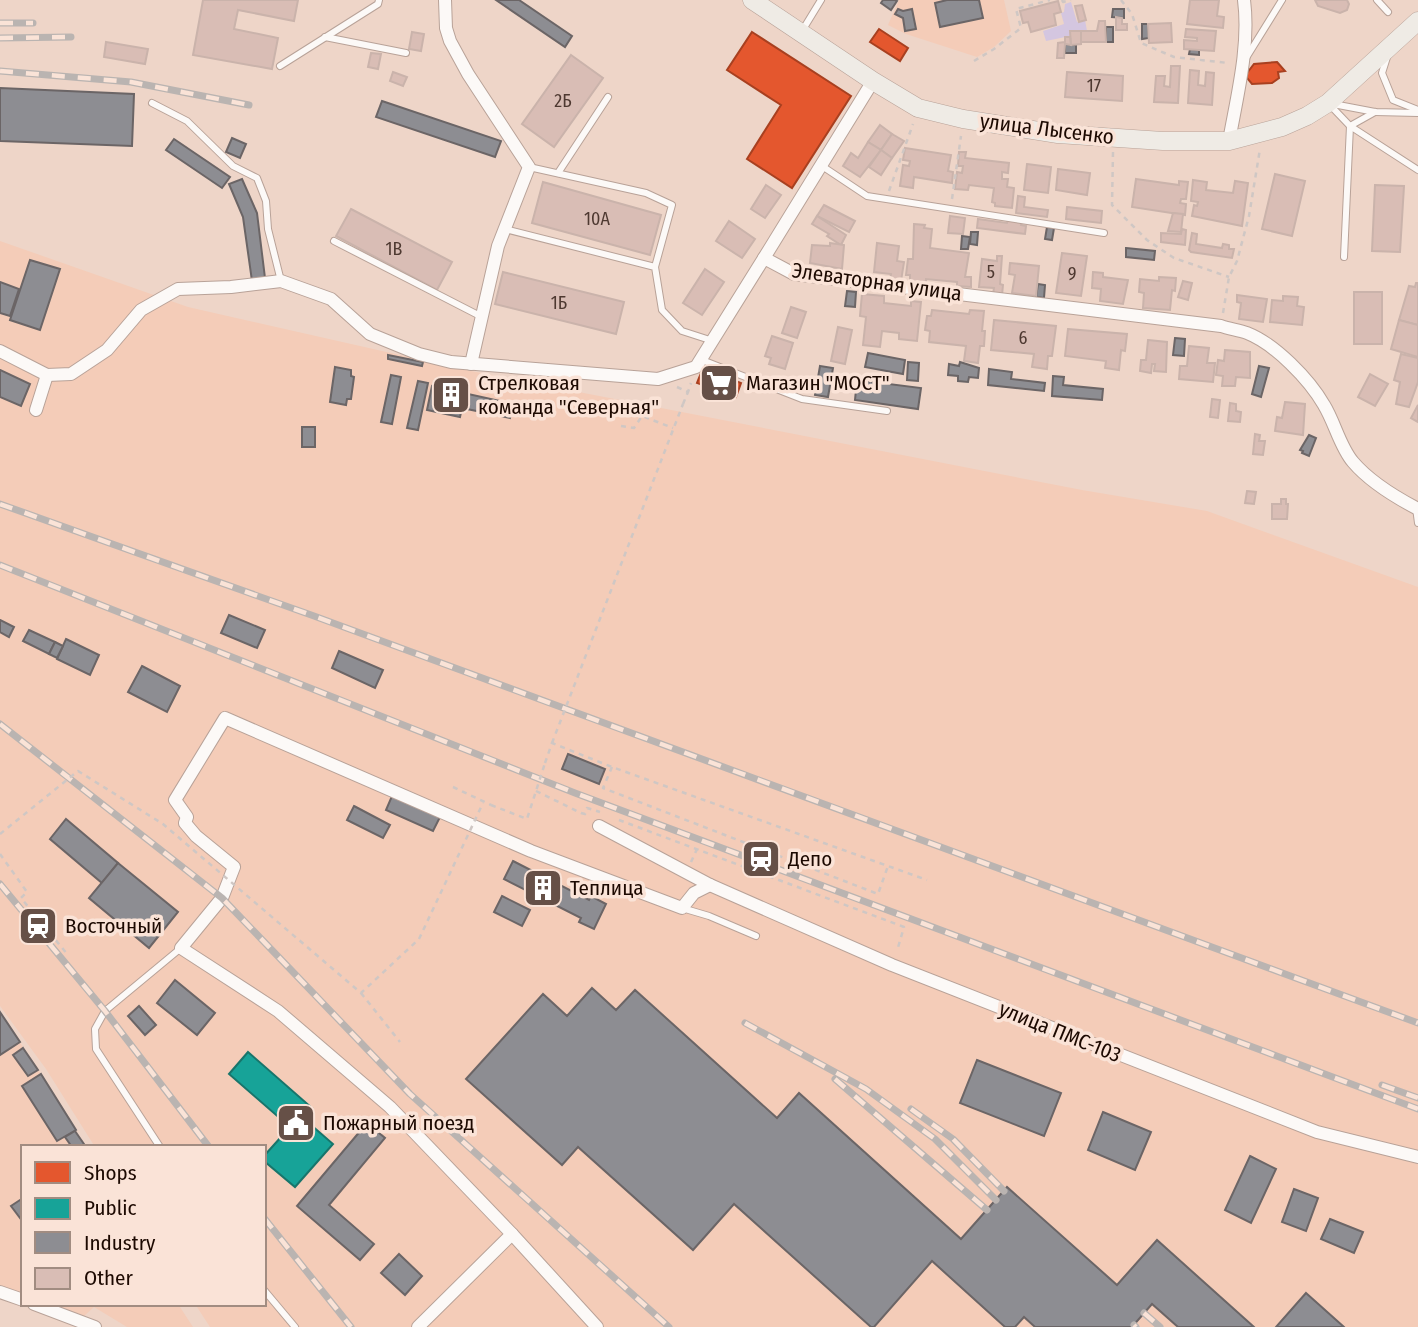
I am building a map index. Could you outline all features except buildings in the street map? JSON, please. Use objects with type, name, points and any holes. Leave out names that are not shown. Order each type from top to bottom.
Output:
[{"type":"main road","name":"улица Лысенко","points":[[752,0],[918,108],[963,119],[1059,134],[1114,139],[1229,141],[1282,127],[1328,103],[1418,21]]},
{"type":"street","points":[[445,0],[446,28],[450,41],[468,74],[530,167],[498,246],[471,364]]},
{"type":"street","points":[[1229,141],[1242,64],[1244,0]]},
{"type":"street","points":[[764,258],[873,81]]},
{"type":"street","name":"Элеваторная улица","points":[[702,360],[764,258],[794,274],[1221,326],[1246,333],[1289,362],[1324,404],[1352,461],[1375,483],[1417,509]]},
{"type":"street","points":[[0,351],[47,375],[71,374],[107,350],[141,310],[178,289],[231,287],[281,281],[331,299],[370,334],[419,354],[451,362],[658,379],[696,367],[702,360]]},
{"type":"street","points":[[36,410],[47,375]]},
{"type":"street","points":[[597,1327],[390,1107],[278,1011],[181,948],[222,898],[234,867],[196,836],[185,823],[187,817],[175,800],[225,718],[531,851],[682,908],[694,893],[710,885]]},
{"type":"street","name":"улица ПМС-103","points":[[599,819],[710,885],[892,965],[1317,1132],[1418,1157]]},
{"type":"street","points":[[418,1327],[512,1234]]},
{"type":"street","points":[[0,1292],[21,1299]]},
{"type":"street","points":[[38,1306],[95,1327]]},
{"type":"lane","points":[[280,66],[377,4],[379,0]]},
{"type":"lane","points":[[800,33],[821,0]]},
{"type":"lane","points":[[1242,64],[1282,0]]},
{"type":"lane","points":[[1377,0],[1388,12]]},
{"type":"lane","points":[[325,37],[406,53]]},
{"type":"lane","points":[[1390,49],[1382,73],[1393,100],[1418,112]]},
{"type":"lane","points":[[558,173],[608,97]]},
{"type":"lane","points":[[152,103],[187,121],[233,166],[257,178],[265,201],[268,229],[281,281]]},
{"type":"lane","points":[[1328,103],[1375,112],[1418,112]]},
{"type":"lane","points":[[1328,103],[1350,126],[1418,170]]},
{"type":"lane","points":[[1350,126],[1375,112]]},
{"type":"lane","points":[[1344,257],[1350,126]]},
{"type":"lane","points":[[822,166],[867,196],[1104,233]]},
{"type":"lane","points":[[530,167],[646,193],[672,205],[655,267],[662,310],[682,331],[714,341]]},
{"type":"lane","points":[[505,229],[655,267]]},
{"type":"lane","points":[[334,241],[482,317]]},
{"type":"lane","points":[[702,360],[802,399],[887,411]]},
{"type":"lane","points":[[1417,509],[1418,523]]},
{"type":"lane","points":[[682,908],[756,936]]},
{"type":"lane","points":[[159,1145],[96,1049],[95,1029],[105,1011],[181,948]]},
{"type":"lane","points":[[266,1292],[295,1327]]},
{"type":"path","points":[[974,61],[1021,28],[1016,9],[1050,0]]},
{"type":"path","points":[[1062,0],[1072,0]]},
{"type":"path","points":[[1121,0],[1132,14],[1141,43],[1174,57],[1242,64]]},
{"type":"path","points":[[886,199],[918,108]]},
{"type":"path","points":[[951,209],[963,119]]},
{"type":"path","points":[[1221,326],[1229,276],[1237,261],[1249,216],[1262,133]]},
{"type":"path","points":[[1114,139],[1112,205],[1147,240],[1174,258],[1229,276]]},
{"type":"path","points":[[453,787],[484,803],[527,819],[552,743],[688,392]]},
{"type":"path","points":[[621,426],[634,428],[642,416],[673,428]]},
{"type":"path","points":[[552,743],[927,880]]},
{"type":"path","points":[[612,767],[603,788],[878,894],[888,866]]},
{"type":"path","points":[[0,834],[78,771],[163,824],[361,993],[400,1042]]},
{"type":"path","points":[[536,791],[581,813],[585,814],[587,808],[599,819]]},
{"type":"path","points":[[361,993],[419,939],[484,803]]},
{"type":"path","points":[[612,817],[904,927],[892,965]]},
{"type":"path","points":[[0,854],[27,892],[21,898],[68,955]]},
{"type":"shaded area","points":[[899,0],[1004,0],[1011,31],[994,47],[977,57],[906,34],[888,25]]},
{"type":"shaded area","points":[[1071,2],[1077,22],[1085,20],[1087,31],[1070,31],[1070,36],[1046,41],[1043,31],[1064,24],[1061,13],[1064,12],[1065,4]]},
{"type":"shaded area","points":[[0,241],[188,307],[466,370],[1082,490],[1207,511],[1418,587],[1418,1327],[210,1327],[196,1306],[266,1306],[266,1145],[94,1145],[46,1069],[0,1006]]},
{"type":"shaded area","points":[[0,1012],[85,1145],[21,1145],[21,1293],[0,1285]]},
{"type":"shaded area","points":[[57,1306],[179,1306],[193,1327],[127,1327],[94,1307],[84,1316]]},
{"type":"railway","points":[[0,23],[33,23]]},
{"type":"railway","points":[[0,38],[71,37]]},
{"type":"railway","points":[[0,71],[131,82],[249,105]]},
{"type":"railway","points":[[0,504],[314,616],[1418,1023]]},
{"type":"railway","points":[[0,565],[575,793],[1418,1109]]},
{"type":"railway","points":[[0,724],[222,898],[410,1094],[669,1327]]},
{"type":"railway","points":[[0,884],[105,1011],[207,1145]]},
{"type":"railway","points":[[745,1023],[866,1089],[935,1139],[996,1200]]},
{"type":"railway","points":[[835,1079],[987,1210]]},
{"type":"railway","points":[[1382,1085],[1418,1098]]},
{"type":"railway","points":[[911,1109],[953,1139],[1004,1191]]},
{"type":"railway","points":[[266,1221],[351,1327]]},
{"type":"railway","points":[[1144,1313],[1160,1327]]},
{"type":"place","name":"Магазин \"МОСТ\"","points":[[719,383]]},
{"type":"place","name":"Стрелковая команда \"Северная\"","points":[[451,395]]},
{"type":"place","name":"Депо","points":[[761,859]]},
{"type":"place","name":"Теплица","points":[[543,888]]},
{"type":"place","name":"Восточный","points":[[38,926]]},
{"type":"place","name":"Пожарный поезд","points":[[296,1123]]}]
